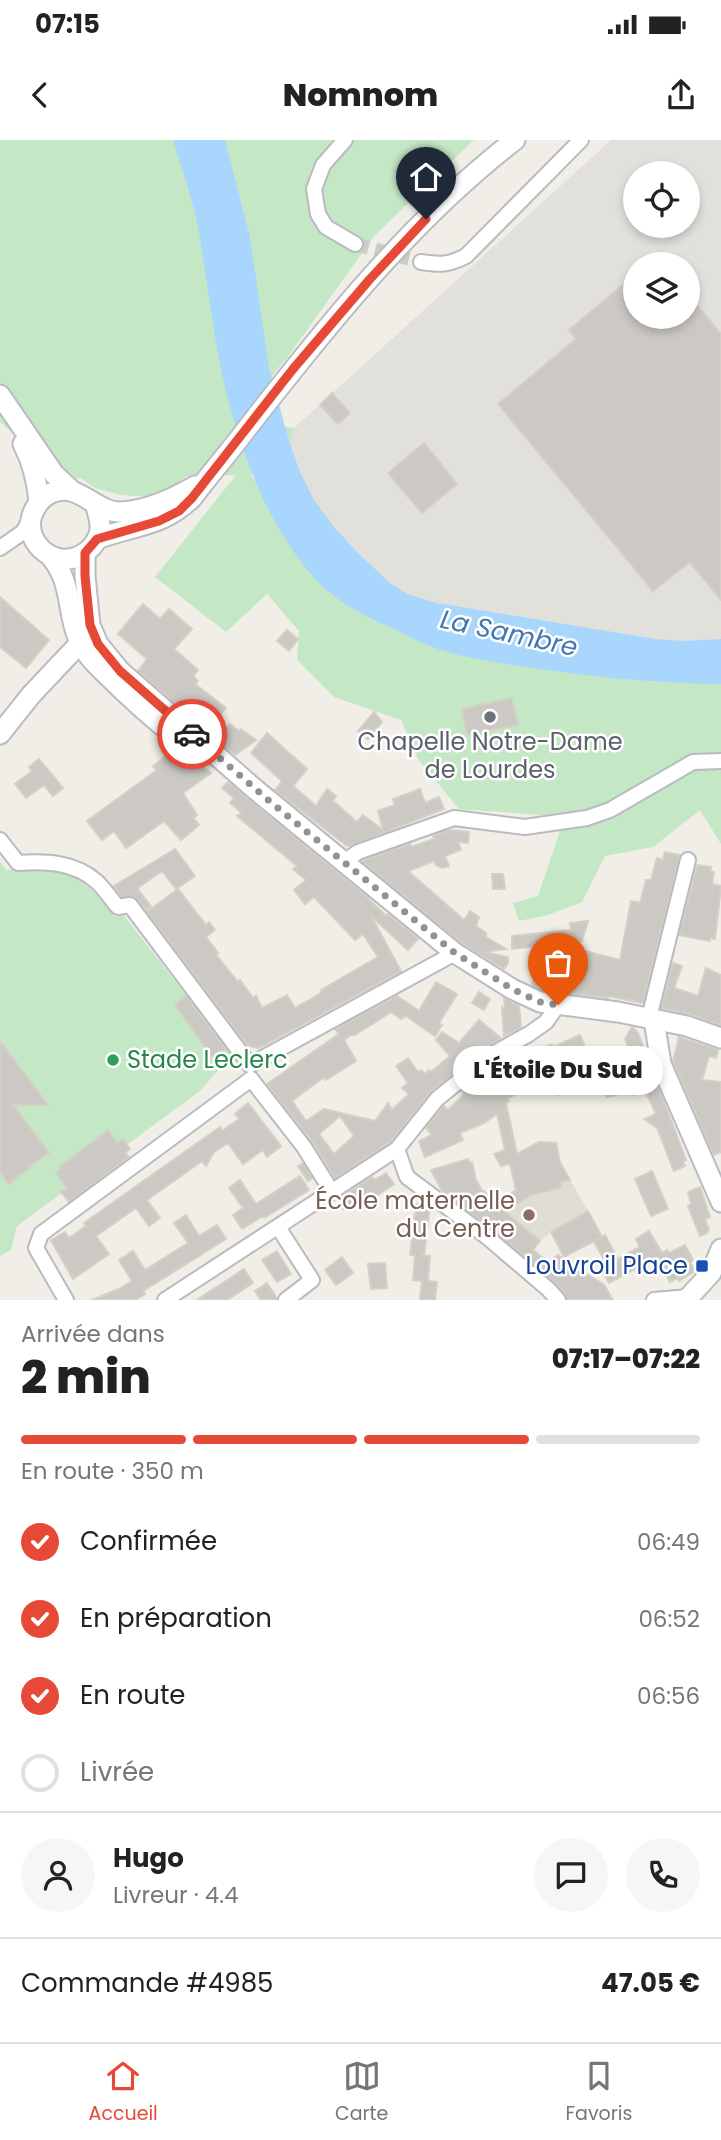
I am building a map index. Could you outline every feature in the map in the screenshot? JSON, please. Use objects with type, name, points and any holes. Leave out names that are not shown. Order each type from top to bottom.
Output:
[{"type":"street","points":[[345,140],[323,166],[314,189],[318,214],[326,227],[355,244]]},
{"type":"street","points":[[0,548],[24,543],[69,559],[91,546],[179,511],[293,369],[410,235],[497,147],[515,140]]},
{"type":"street","points":[[421,262],[450,264],[466,256],[581,140]]},
{"type":"street","points":[[0,395],[54,474],[71,490],[109,510],[136,510],[159,504],[179,495],[211,474]]},
{"type":"street","points":[[0,403],[32,461],[35,510],[31,527],[44,550],[60,568],[92,661],[166,730],[199,755],[256,790]]},
{"type":"street","points":[[0,548],[23,532],[35,510],[54,492],[71,490]]},
{"type":"street","points":[[81,628],[85,576],[91,546],[100,521],[95,503]]},
{"type":"street","points":[[0,734],[39,687],[71,635],[81,628]]},
{"type":"street","points":[[81,628],[120,671],[256,790],[455,953],[512,989],[540,1002],[618,1012],[687,1026],[721,1038]]},
{"type":"street","points":[[141,708],[148,704],[194,741],[213,752]]},
{"type":"street","points":[[344,862],[358,852],[454,818],[525,827],[587,818],[610,810],[693,762],[721,761]]},
{"type":"street","points":[[0,840],[18,863],[48,861],[74,867],[97,881],[118,907],[130,905],[304,1147],[332,1192]]},
{"type":"street","points":[[688,860],[652,1019],[661,1064],[721,1202]]},
{"type":"street","points":[[66,1300],[36,1248],[41,1234],[206,1110],[250,1072],[455,953]]},
{"type":"street","points":[[165,1300],[397,1149],[437,1099],[491,1055],[547,1022],[558,1005]]},
{"type":"street","points":[[397,1149],[407,1177],[487,1237],[558,1300]]},
{"type":"street","points":[[278,1227],[312,1280],[286,1300]]},
{"type":"street","points":[[654,1300],[689,1299],[710,1273],[721,1249]]},
{"type":"shaded area","points":[[611,140],[721,140],[721,650],[431,617],[358,580],[282,474],[294,428]]},
{"type":"shaded area","name":"École maternelle du Centre","points":[[562,1166],[588,1211],[551,1232],[535,1245],[524,1260],[474,1219],[486,1205],[490,1208],[524,1185],[520,1175]]},
{"type":"green space","points":[[0,140],[474,140],[375,235],[289,355],[235,421],[294,428],[282,474],[251,475],[323,578],[721,676],[721,844],[700,810],[653,847],[605,856],[582,902],[548,915],[519,921],[513,903],[538,896],[560,831],[556,816],[459,809],[418,759],[401,720],[334,697],[297,660],[299,631],[267,594],[226,632],[155,577],[236,475],[186,476],[168,492],[148,497],[122,495],[95,488],[81,478],[68,479],[0,422]]},
{"type":"green space","name":"Stade Leclerc","points":[[0,862],[6,870],[45,866],[67,871],[85,884],[115,917],[122,913],[232,1054],[201,1090],[17,1226],[11,1250],[0,1256]]},
{"type":"water","name":"La Sambre","points":[[173,140],[225,140],[250,237],[269,368],[289,441],[314,500],[356,551],[390,583],[408,594],[436,603],[656,639],[721,639],[721,684],[599,677],[459,655],[425,644],[368,617],[322,586],[291,548],[278,527],[256,483],[239,437],[221,369],[197,220]]},
{"type":"building","points":[[623,285],[623,329],[700,329],[700,309],[721,334],[721,600],[690,562],[653,591],[498,404],[576,339],[569,330]]},
{"type":"building","points":[[332,393],[350,413],[338,424],[320,405]]},
{"type":"building","points":[[424,443],[457,484],[422,513],[388,473]]},
{"type":"building","points":[[0,597],[49,640],[26,668],[0,647]]},
{"type":"building","points":[[143,604],[160,619],[169,609],[192,629],[174,649],[198,670],[193,676],[198,681],[195,684],[226,708],[214,722],[184,701],[179,707],[138,671],[147,659],[118,634]]},
{"type":"building","points":[[287,630],[298,639],[289,651],[277,641]]},
{"type":"building","name":"Chapelle Notre-Dame de Lourdes","points":[[512,698],[518,725],[467,735],[462,709]]},
{"type":"building","points":[[374,712],[382,722],[368,739],[358,731]]},
{"type":"building","points":[[230,724],[256,740],[235,755],[217,739]]},
{"type":"building","points":[[267,733],[307,769],[293,786],[316,806],[327,789],[336,796],[333,801],[357,822],[363,815],[383,830],[378,811],[395,805],[393,799],[420,789],[425,803],[439,797],[444,809],[350,846],[346,845],[275,790],[282,781],[251,753]]},
{"type":"building","points":[[174,750],[211,773],[183,793],[197,815],[193,818],[199,825],[181,840],[164,821],[126,848],[114,831],[102,840],[87,821],[157,770],[153,766]]},
{"type":"building","points":[[39,759],[63,788],[53,796],[44,785],[26,798],[15,784],[32,771],[29,767]]},
{"type":"building","points":[[228,782],[366,896],[386,916],[388,914],[418,939],[408,950],[371,916],[401,971],[259,1048],[249,1046],[241,1037],[147,912],[178,889],[206,925],[209,922],[215,930],[206,937],[218,953],[216,955],[253,998],[256,996],[262,1008],[287,995],[295,1008],[378,957],[363,934],[355,940],[314,897],[305,904],[294,890],[306,880],[293,869],[297,866],[237,816],[242,813],[230,803],[234,798],[222,788]]},
{"type":"building","points":[[449,830],[469,832],[468,843],[458,842],[461,850],[445,856],[449,866],[442,868],[434,861],[408,871],[464,920],[470,911],[479,917],[476,926],[486,933],[486,937],[506,949],[484,952],[508,957],[504,969],[462,943],[363,862],[410,844],[412,847],[434,839],[433,836]]},
{"type":"building","points":[[175,849],[195,876],[176,889],[162,871],[139,887],[138,890],[151,906],[146,910],[134,896],[122,897],[114,886]]},
{"type":"building","points":[[665,852],[680,855],[643,1003],[608,996],[543,990],[532,985],[537,964],[568,970],[573,948],[620,960],[631,901],[640,903],[646,880],[651,880],[657,858],[663,860]]},
{"type":"building","points":[[697,865],[711,867],[710,871],[714,872],[712,884],[721,886],[715,939],[710,938],[710,941],[679,935]]},
{"type":"building","points":[[492,874],[503,874],[505,889],[493,889]]},
{"type":"building","points":[[588,921],[582,941],[512,949],[512,936],[571,930],[570,923]]},
{"type":"building","points":[[673,963],[682,966],[674,988],[698,996],[706,968],[721,975],[721,1025],[691,1014],[661,1008]]},
{"type":"building","points":[[436,982],[457,994],[439,1023],[442,1025],[435,1036],[406,1016],[401,1019],[391,1012],[344,1040],[356,1061],[326,1080],[324,1077],[292,1101],[306,1121],[324,1109],[375,1121],[388,1103],[392,1110],[409,1094],[402,1088],[408,1083],[396,1066],[408,1058],[418,1072],[431,1072],[450,1056],[436,1040],[442,1032],[459,1043],[479,1020],[501,1038],[485,1047],[431,1092],[391,1141],[335,1178],[312,1141],[267,1084],[339,1034],[335,1029],[397,996],[419,1011]],"holes":[[[340,1116],[354,1136],[334,1154],[319,1134]]]},
{"type":"building","points":[[479,992],[490,999],[484,1010],[472,1003]]},
{"type":"building","points":[[186,996],[226,1049],[214,1059],[175,1005]]},
{"type":"building","points":[[504,998],[519,1006],[521,1027],[504,1036],[502,1007],[505,1009]]},
{"type":"building","points":[[632,1027],[638,1033],[686,1160],[683,1161],[685,1166],[674,1171],[657,1128],[644,1119],[656,1114],[646,1092],[632,1095],[627,1092],[607,1097],[593,1086],[601,1074],[626,1090],[623,1083],[637,1080],[625,1053],[630,1051],[625,1039]]},
{"type":"building","points":[[580,1035],[586,1049],[560,1060],[558,1057],[544,1063],[538,1050],[552,1044],[553,1047]]},
{"type":"building","points":[[679,1037],[718,1050],[716,1058],[709,1056],[702,1080],[721,1082],[721,1152],[714,1155],[673,1061]]},
{"type":"building","points":[[0,1041],[48,1105],[13,1105],[49,1153],[9,1184],[0,1172]]},
{"type":"building","points":[[516,1052],[525,1070],[527,1069],[533,1086],[508,1098],[506,1103],[517,1154],[539,1142],[556,1143],[560,1162],[570,1180],[560,1182],[561,1188],[531,1195],[505,1212],[540,1241],[533,1250],[548,1262],[558,1255],[604,1285],[613,1300],[567,1300],[554,1282],[443,1192],[431,1170],[468,1159],[469,1163],[472,1162],[476,1180],[482,1190],[498,1202],[516,1190],[510,1164],[501,1166],[494,1154],[505,1150],[497,1114],[460,1133],[463,1140],[425,1157],[419,1141],[432,1135],[426,1128],[444,1106],[448,1110],[464,1094],[462,1091],[496,1063]]},
{"type":"building","points":[[569,1078],[573,1088],[558,1095],[553,1085]]},
{"type":"building","points":[[248,1103],[281,1146],[267,1157],[263,1150],[243,1164],[228,1143],[214,1152],[206,1166],[202,1161],[147,1200],[160,1218],[149,1226],[136,1208],[96,1236],[109,1254],[73,1279],[51,1240],[65,1232],[69,1238],[86,1226],[84,1223],[220,1127],[222,1131],[239,1119],[235,1114]]},
{"type":"building","points":[[108,1130],[117,1143],[123,1139],[130,1149],[125,1153],[129,1157],[69,1202],[61,1192],[67,1188],[56,1173]]},
{"type":"building","points":[[303,1163],[312,1178],[308,1181],[298,1166]]},
{"type":"building","points":[[652,1171],[668,1209],[651,1216],[635,1179]]},
{"type":"building","points":[[386,1173],[394,1184],[375,1197],[372,1193],[343,1209],[337,1200],[372,1177],[375,1180]]},
{"type":"building","points":[[300,1176],[309,1190],[242,1229],[233,1215],[243,1208],[229,1188],[240,1180],[256,1204]]},
{"type":"building","points":[[700,1187],[710,1217],[705,1220],[709,1229],[707,1233],[700,1236],[688,1206],[691,1204],[688,1192]]},
{"type":"building","points":[[416,1204],[430,1206],[424,1255],[430,1256],[428,1281],[437,1282],[435,1300],[420,1300],[422,1281],[413,1280],[415,1255],[410,1255]]},
{"type":"building","points":[[588,1211],[602,1237],[564,1257],[551,1232]]},
{"type":"building","points":[[186,1215],[199,1236],[217,1225],[226,1239],[143,1291],[145,1294],[135,1300],[92,1300],[132,1281],[119,1260],[133,1251],[145,1270],[188,1243],[174,1223]]},
{"type":"building","points":[[649,1231],[662,1253],[667,1250],[669,1253],[685,1245],[695,1271],[679,1281],[678,1278],[670,1282],[657,1257],[609,1283],[598,1263],[604,1259],[594,1242],[605,1235],[618,1259],[640,1247],[636,1239]]},
{"type":"building","points":[[277,1251],[291,1274],[277,1282],[262,1260]]},
{"type":"building","points":[[342,1257],[353,1273],[336,1285],[325,1270]]},
{"type":"building","points":[[385,1263],[387,1288],[371,1289],[368,1264]]},
{"type":"building","points":[[244,1269],[253,1283],[227,1300],[197,1300]]},
{"type":"building","points":[[267,1283],[277,1300],[261,1300],[255,1291]]},
{"type":"tunnel","points":[[355,244],[421,262]]},
{"type":"way so far","points":[[192,734],[455,953],[512,989],[540,1002],[558,1005]]},
{"type":"place","name":"Chapelle Notre-Dame de Lourdes","points":[[490,717]]},
{"type":"place","name":"L'Étoile Du Sud","points":[[558,1005]]},
{"type":"place","name":"Stade Leclerc","points":[[113,1060]]},
{"type":"place","name":"École maternelle du Centre","points":[[529,1215]]},
{"type":"place","name":"Louvroil Place","points":[[702,1266]]},
{"type":"route","points":[[192,734],[120,671],[98,644],[90,625],[85,553],[97,539],[159,521],[179,511],[217,468],[293,369],[426,219]]}]
